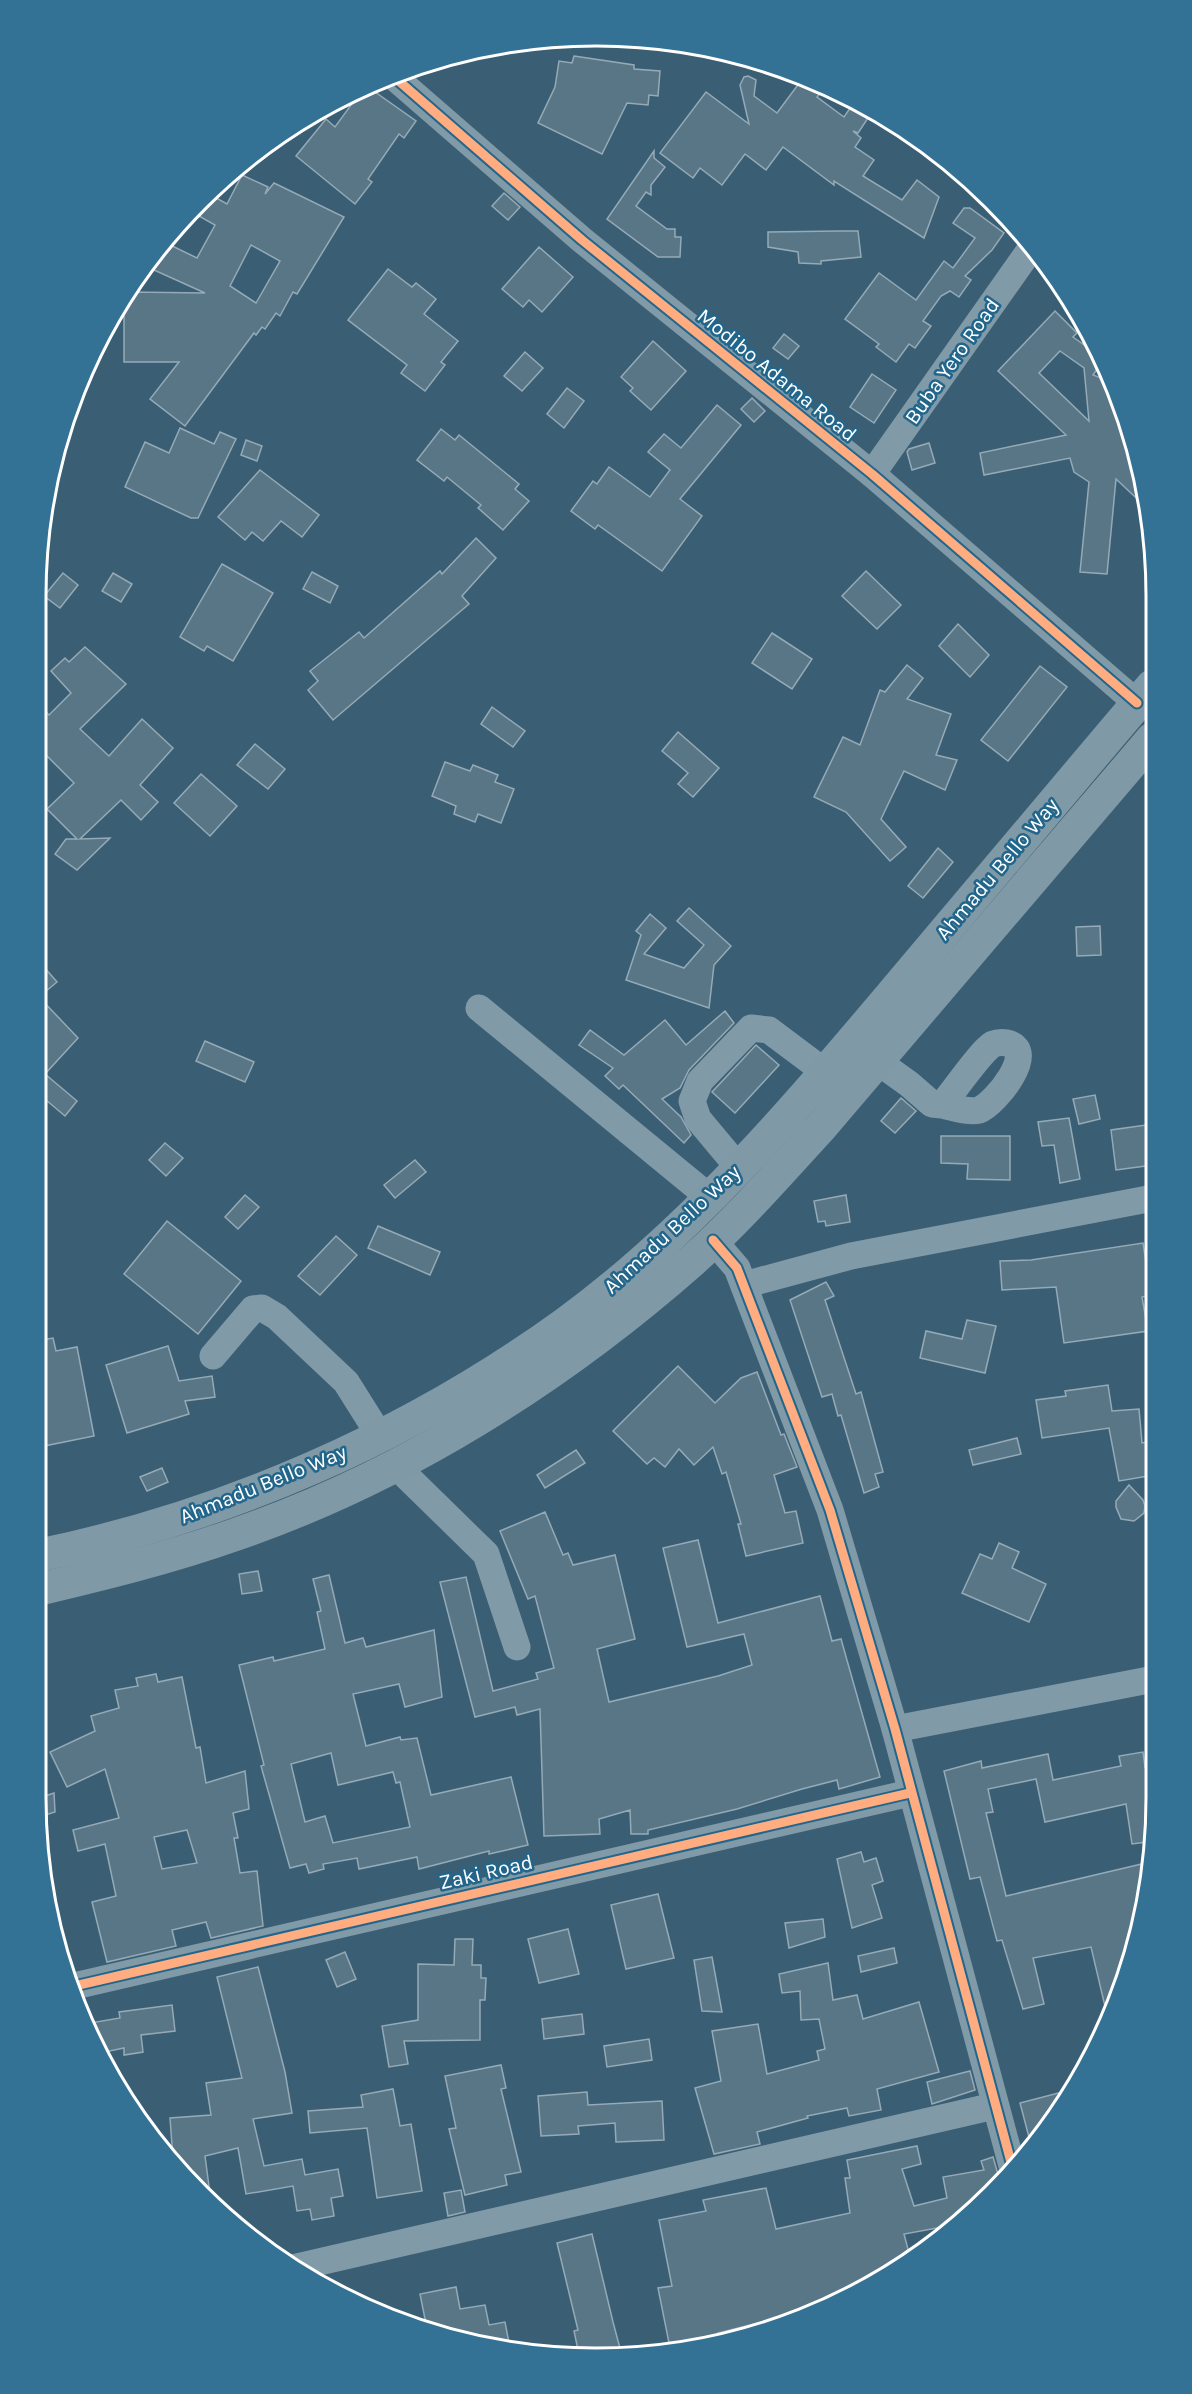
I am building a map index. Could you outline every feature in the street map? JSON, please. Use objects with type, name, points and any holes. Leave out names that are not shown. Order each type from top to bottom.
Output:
[{"type":"main road","name":"Ahmadu Bello Way","points":[[47,1554],[191,1517],[380,1436],[489,1376],[568,1321],[648,1255],[739,1168],[825,1071],[1145,695]]},
{"type":"main road","name":"Ahmadu Bello Way","points":[[47,1587],[139,1565],[236,1535],[331,1495],[394,1464],[521,1393],[595,1340],[694,1260],[806,1143],[1145,747]]},
{"type":"street","name":"Modibo Adama Road","points":[[401,83],[582,240],[1145,695]]},
{"type":"street","name":"Buba Yero Road","points":[[872,474],[1027,255]]},
{"type":"street","points":[[479,1008],[710,1197]]},
{"type":"street","points":[[739,1168],[698,1119],[692,1101],[700,1081],[751,1028],[769,1030],[825,1071]]},
{"type":"street","points":[[877,1061],[932,1104],[942,1105]]},
{"type":"street","points":[[744,1285],[851,1256],[1145,1200]]},
{"type":"street","points":[[712,1240],[737,1268],[831,1510],[895,1729],[910,1793],[1010,2159]]},
{"type":"street","points":[[213,1356],[253,1309],[262,1308],[277,1317],[346,1382],[380,1436]]},
{"type":"street","points":[[394,1464],[486,1554],[517,1647]]},
{"type":"street","points":[[895,1729],[1145,1681]]},
{"type":"street","name":"Zaki Road","points":[[80,1985],[910,1793]]},
{"type":"street","points":[[307,2265],[994,2106]]},
{"type":"building","points":[[574,56],[634,65],[634,69],[660,71],[658,96],[649,95],[648,105],[627,103],[602,154],[538,123],[555,87],[559,61],[572,63]]},
{"type":"building","points":[[748,76],[756,80],[754,96],[777,113],[798,85],[819,94],[817,97],[844,117],[850,109],[868,118],[858,133],[853,131],[861,138],[855,147],[874,160],[863,176],[902,200],[917,180],[939,197],[924,238],[834,181],[834,185],[783,147],[766,170],[745,154],[722,185],[700,168],[693,178],[660,153],[706,92],[749,124],[740,85],[744,77]]},
{"type":"building","points":[[376,93],[416,121],[404,138],[399,134],[368,179],[372,182],[355,204],[296,156],[326,119],[335,127],[352,103]]},
{"type":"building","points":[[654,151],[654,158],[665,167],[651,185],[651,195],[646,192],[636,206],[667,229],[675,229],[675,237],[681,237],[680,257],[658,257],[607,219]]},
{"type":"building","points":[[243,175],[268,187],[265,194],[274,183],[344,217],[297,294],[293,292],[280,316],[276,313],[265,329],[262,327],[256,335],[254,333],[185,426],[150,399],[179,362],[124,362],[124,315],[138,292],[205,293],[154,270],[173,246],[197,258],[215,225],[199,216],[217,198],[227,204]],"holes":[[[251,245],[280,261],[256,303],[230,286]]]},
{"type":"building","points":[[504,193],[520,207],[508,220],[492,206]]},
{"type":"building","points":[[964,208],[970,208],[1004,233],[992,250],[965,276],[971,280],[959,297],[950,291],[941,296],[923,321],[931,326],[915,348],[909,344],[896,362],[876,347],[879,344],[845,319],[879,273],[916,300],[944,261],[953,268],[975,238],[953,223]]},
{"type":"building","points":[[858,231],[861,257],[821,261],[821,264],[799,263],[798,252],[768,247],[768,232]]},
{"type":"building","points":[[539,247],[573,277],[542,312],[529,300],[523,307],[502,289]]},
{"type":"building","points":[[388,269],[412,287],[416,283],[436,299],[424,314],[458,341],[441,362],[445,365],[425,391],[401,373],[407,365],[348,320]]},
{"type":"building","points":[[1055,311],[1077,333],[1073,337],[1085,346],[1097,370],[1093,375],[1100,378],[1104,386],[1127,454],[1135,489],[1137,498],[1116,479],[1107,574],[1080,572],[1089,482],[1074,472],[1070,458],[984,475],[980,453],[1066,435],[998,371]],"holes":[[[1060,351],[1084,368],[1089,421],[1039,373]]]},
{"type":"building","points":[[784,334],[799,346],[788,359],[773,348]]},
{"type":"building","points":[[653,341],[686,371],[651,410],[630,391],[633,388],[621,377]]},
{"type":"building","points":[[525,352],[543,368],[522,391],[504,376]]},
{"type":"building","points":[[872,374],[896,390],[874,423],[850,407]]},
{"type":"building","points":[[567,388],[584,401],[564,428],[547,414]]},
{"type":"building","points":[[752,398],[765,411],[754,422],[741,409]]},
{"type":"building","points":[[717,405],[741,425],[680,499],[702,516],[662,571],[598,525],[595,529],[571,511],[593,481],[597,484],[609,467],[650,497],[670,470],[648,452],[664,434],[681,448]]},
{"type":"building","points":[[180,428],[214,444],[220,432],[236,439],[198,518],[191,518],[125,487],[145,442],[169,453]]},
{"type":"building","points":[[441,429],[455,440],[459,435],[519,484],[515,489],[529,501],[503,530],[478,508],[481,505],[447,477],[444,481],[417,460]]},
{"type":"building","points":[[246,440],[262,446],[257,461],[241,455]]},
{"type":"building","points":[[929,443],[935,463],[912,470],[907,452],[909,449]]},
{"type":"building","points":[[260,470],[319,515],[302,537],[281,521],[263,541],[252,532],[245,540],[218,517]]},
{"type":"building","points":[[476,538],[496,558],[462,596],[469,604],[333,720],[308,690],[318,681],[310,671],[359,632],[364,638],[440,571],[442,574]]},
{"type":"building","points":[[222,564],[273,593],[233,661],[207,646],[204,651],[180,637]]},
{"type":"building","points":[[866,571],[901,605],[877,629],[842,596]]},
{"type":"building","points":[[312,572],[338,586],[330,603],[303,589]]},
{"type":"building","points":[[63,573],[78,585],[60,608],[47,598],[47,592]]},
{"type":"building","points":[[113,573],[132,584],[121,602],[102,591]]},
{"type":"building","points":[[958,624],[989,655],[970,677],[939,646]]},
{"type":"building","points":[[772,633],[812,659],[792,689],[752,663]]},
{"type":"building","points":[[85,647],[126,684],[80,729],[109,756],[142,719],[173,748],[140,785],[158,802],[141,820],[121,800],[80,839],[110,838],[77,870],[55,854],[66,839],[77,839],[47,809],[74,783],[47,756],[47,713],[49,715],[71,693],[51,671],[65,658],[69,662]]},
{"type":"building","points":[[907,665],[923,678],[907,699],[951,714],[936,755],[957,760],[945,790],[904,771],[881,819],[906,847],[890,861],[846,812],[814,797],[843,737],[860,745],[880,690],[885,692]]},
{"type":"building","points":[[1040,666],[1067,687],[1008,761],[981,740]]},
{"type":"building","points":[[492,707],[525,731],[513,747],[481,724]]},
{"type":"building","points":[[678,732],[719,768],[693,797],[678,784],[688,773],[662,751]]},
{"type":"building","points":[[255,744],[285,769],[268,789],[237,765]]},
{"type":"building","points":[[445,762],[470,771],[473,765],[498,775],[495,782],[514,789],[501,823],[478,814],[475,822],[454,814],[456,806],[432,796]]},
{"type":"building","points":[[201,774],[237,806],[210,836],[174,803]]},
{"type":"building","points":[[938,848],[953,862],[923,898],[908,886]]},
{"type":"building","points":[[689,908],[731,946],[714,965],[709,1008],[626,980],[641,935],[636,931],[650,914],[666,928],[644,954],[684,968],[704,945],[677,921]]},
{"type":"building","points":[[1100,926],[1101,955],[1077,956],[1076,927]]},
{"type":"building","points":[[47,970],[57,982],[47,990]]},
{"type":"building","points":[[47,1005],[78,1038],[47,1072]]},
{"type":"building","points":[[725,1011],[734,1023],[689,1070],[680,1088],[662,1099],[681,1117],[691,1135],[684,1143],[623,1085],[619,1089],[605,1076],[613,1068],[579,1045],[590,1030],[624,1055],[665,1020],[686,1045]]},
{"type":"building","points":[[205,1041],[254,1062],[245,1082],[196,1061]]},
{"type":"building","points":[[756,1045],[779,1065],[735,1113],[712,1092]]},
{"type":"building","points":[[47,1076],[77,1101],[65,1116],[47,1101]]},
{"type":"building","points":[[1095,1095],[1100,1119],[1079,1124],[1073,1099]]},
{"type":"building","points":[[901,1098],[916,1111],[895,1133],[881,1121]]},
{"type":"building","points":[[1069,1118],[1080,1179],[1060,1183],[1054,1145],[1042,1146],[1038,1122]]},
{"type":"building","points":[[1145,1125],[1145,1166],[1116,1170],[1111,1130]]},
{"type":"building","points":[[941,1136],[1010,1136],[1010,1180],[967,1179],[968,1164],[941,1163]]},
{"type":"building","points":[[165,1143],[183,1158],[166,1176],[149,1160]]},
{"type":"building","points":[[415,1160],[426,1172],[395,1198],[384,1185]]},
{"type":"building","points":[[245,1195],[259,1207],[238,1229],[225,1217]]},
{"type":"building","points":[[846,1195],[850,1222],[826,1226],[825,1221],[818,1222],[814,1201]]},
{"type":"building","points":[[167,1221],[241,1281],[198,1334],[124,1274]]},
{"type":"building","points":[[378,1226],[440,1252],[430,1275],[368,1248]]},
{"type":"building","points":[[336,1236],[357,1255],[320,1295],[298,1276]]},
{"type":"building","points":[[1143,1243],[1145,1296],[1142,1297],[1145,1331],[1064,1343],[1056,1287],[1002,1290],[1000,1261],[1031,1260]]},
{"type":"building","points":[[826,1282],[834,1296],[825,1300],[856,1394],[861,1392],[883,1472],[875,1474],[879,1487],[864,1493],[841,1415],[838,1416],[832,1394],[822,1397],[790,1300]]},
{"type":"building","points":[[967,1320],[996,1326],[985,1373],[920,1358],[926,1331],[962,1339]]},
{"type":"building","points":[[53,1338],[56,1351],[77,1347],[94,1436],[47,1445],[47,1339]]},
{"type":"building","points":[[168,1346],[179,1381],[212,1376],[215,1397],[185,1401],[189,1414],[127,1433],[106,1365]]},
{"type":"building","points":[[678,1366],[715,1403],[741,1378],[757,1372],[781,1435],[784,1434],[797,1467],[774,1475],[785,1513],[796,1511],[803,1543],[746,1556],[738,1524],[741,1524],[726,1472],[722,1474],[713,1447],[694,1465],[679,1449],[665,1467],[654,1458],[647,1464],[613,1431]]},
{"type":"building","points":[[1108,1385],[1112,1411],[1139,1409],[1142,1443],[1145,1442],[1145,1477],[1119,1481],[1109,1428],[1042,1438],[1036,1400],[1066,1396],[1065,1391]]},
{"type":"building","points":[[1017,1438],[1021,1454],[973,1465],[969,1450]]},
{"type":"building","points":[[576,1450],[585,1463],[545,1488],[537,1475]]},
{"type":"building","points":[[162,1468],[168,1482],[147,1491],[140,1477]]},
{"type":"building","points":[[1129,1485],[1143,1500],[1145,1506],[1144,1513],[1134,1521],[1121,1519],[1116,1507],[1116,1501]]},
{"type":"building","points":[[545,1512],[563,1555],[568,1553],[573,1565],[615,1555],[635,1639],[597,1649],[609,1702],[718,1676],[752,1665],[744,1634],[687,1647],[663,1548],[698,1540],[718,1623],[820,1596],[832,1641],[841,1639],[880,1777],[839,1789],[837,1780],[737,1809],[648,1830],[648,1834],[631,1834],[630,1810],[599,1819],[600,1834],[544,1836],[540,1709],[517,1715],[515,1707],[475,1717],[440,1582],[466,1577],[493,1691],[538,1679],[536,1673],[554,1668],[535,1596],[528,1599],[500,1531]]},
{"type":"building","points":[[999,1543],[1019,1552],[1012,1568],[1046,1584],[1029,1622],[962,1593],[980,1554],[992,1559]]},
{"type":"building","points":[[258,1571],[262,1591],[242,1594],[239,1574]]},
{"type":"building","points":[[329,1575],[345,1643],[363,1638],[366,1647],[434,1630],[442,1697],[405,1707],[399,1684],[353,1694],[366,1746],[400,1737],[401,1740],[417,1738],[431,1795],[511,1777],[528,1845],[489,1854],[489,1851],[419,1869],[417,1857],[359,1869],[357,1858],[323,1864],[324,1869],[309,1873],[306,1864],[290,1868],[261,1766],[264,1765],[239,1665],[273,1657],[274,1661],[325,1649],[317,1612],[321,1611],[313,1579]],"holes":[[[331,1753],[338,1785],[393,1772],[396,1783],[400,1782],[410,1827],[333,1843],[325,1816],[305,1822],[291,1764]]]},
{"type":"building","points":[[156,1674],[158,1682],[182,1677],[196,1748],[200,1747],[206,1783],[245,1771],[249,1809],[233,1813],[238,1838],[234,1838],[240,1873],[257,1871],[263,1926],[211,1938],[206,1922],[172,1930],[176,1946],[107,1962],[92,1902],[116,1896],[105,1844],[78,1851],[73,1830],[119,1818],[105,1769],[67,1787],[50,1752],[95,1731],[91,1716],[119,1708],[115,1690],[138,1686],[136,1678]],"holes":[[[187,1830],[197,1863],[162,1869],[154,1837]]]},
{"type":"building","points":[[1143,1752],[1145,1767],[1143,1842],[1132,1844],[1126,1804],[1045,1822],[1036,1779],[988,1789],[993,1812],[986,1813],[1006,1896],[1141,1864],[1127,1940],[1105,2006],[1091,1947],[1033,1958],[1044,2004],[1023,2009],[1002,1940],[997,1941],[980,1877],[970,1879],[944,1771],[981,1761],[982,1768],[1048,1754],[1053,1780],[1121,1766],[1119,1756]]},
{"type":"building","points":[[54,1793],[55,1812],[47,1814],[47,1798],[47,1795]]},
{"type":"building","points":[[861,1852],[864,1862],[876,1858],[883,1881],[872,1885],[882,1918],[852,1928],[837,1859]]},
{"type":"building","points":[[658,1894],[674,1958],[626,1969],[611,1905]]},
{"type":"building","points":[[823,1919],[825,1937],[789,1948],[785,1923]]},
{"type":"building","points":[[568,1929],[579,1974],[539,1983],[528,1939]]},
{"type":"building","points":[[455,1939],[473,1939],[472,1965],[481,1965],[481,1978],[486,1978],[485,2000],[480,2000],[480,2040],[404,2041],[408,2064],[389,2067],[382,2026],[418,2020],[418,1964],[454,1965]]},
{"type":"building","points":[[894,1948],[897,1963],[861,1972],[858,1956]]},
{"type":"building","points":[[345,1952],[356,1979],[337,1987],[326,1960]]},
{"type":"building","points":[[712,1957],[722,2012],[702,2011],[694,1960]]},
{"type":"building","points":[[828,1963],[833,2000],[857,1995],[863,2019],[919,2002],[939,2072],[877,2089],[881,2110],[849,2116],[847,2108],[807,2116],[808,2118],[757,2132],[760,2144],[714,2154],[695,2088],[721,2081],[712,2031],[758,2024],[767,2074],[819,2060],[817,2051],[825,2049],[819,2019],[801,2020],[800,1991],[782,1993],[779,1974]]},
{"type":"building","points":[[258,1967],[285,2072],[292,2113],[253,2119],[264,2166],[302,2159],[305,2175],[338,2169],[343,2196],[331,2198],[334,2216],[312,2220],[310,2209],[297,2211],[293,2186],[246,2194],[238,2148],[205,2156],[209,2189],[172,2147],[170,2118],[211,2115],[206,2083],[242,2078],[217,1977]]},
{"type":"building","points":[[172,2005],[175,2031],[141,2035],[143,2052],[124,2055],[124,2048],[108,2051],[94,2022],[120,2018],[119,2012]]},
{"type":"building","points":[[582,2014],[584,2034],[544,2039],[542,2019]]},
{"type":"building","points":[[649,2039],[652,2060],[607,2067],[604,2046]]},
{"type":"building","points":[[501,2065],[506,2088],[501,2089],[521,2172],[505,2175],[507,2185],[465,2195],[449,2129],[456,2128],[445,2076]]},
{"type":"building","points":[[970,2071],[975,2090],[932,2104],[927,2082]]},
{"type":"building","points":[[393,2089],[400,2126],[411,2124],[422,2191],[377,2198],[367,2128],[310,2133],[308,2111],[363,2107],[361,2095]]},
{"type":"building","points":[[587,2092],[588,2105],[662,2101],[664,2140],[616,2142],[615,2123],[578,2126],[579,2134],[541,2136],[538,2096]]},
{"type":"building","points":[[1060,2093],[1029,2137],[1020,2103]]},
{"type":"building","points":[[917,2146],[921,2164],[902,2169],[914,2206],[947,2198],[943,2177],[984,2170],[981,2161],[993,2157],[998,2172],[985,2187],[938,2228],[904,2234],[908,2250],[839,2291],[806,2306],[754,2324],[669,2343],[658,2288],[672,2286],[659,2220],[706,2211],[703,2200],[766,2188],[776,2229],[850,2213],[845,2178],[850,2178],[847,2160]]},
{"type":"building","points":[[461,2190],[465,2212],[448,2216],[444,2193]]},
{"type":"building","points":[[592,2234],[620,2347],[577,2347],[574,2331],[578,2330],[557,2243]]},
{"type":"building","points":[[456,2287],[460,2309],[485,2305],[489,2325],[505,2322],[509,2340],[454,2329],[425,2320],[420,2294]]},
{"type":"cycle path","points":[[401,83],[582,240],[872,474],[1137,703]]},
{"type":"cycle path","points":[[713,1240],[737,1268],[830,1510],[895,1729],[1010,2159]]},
{"type":"cycle path","points":[[80,1985],[910,1793]]}]
